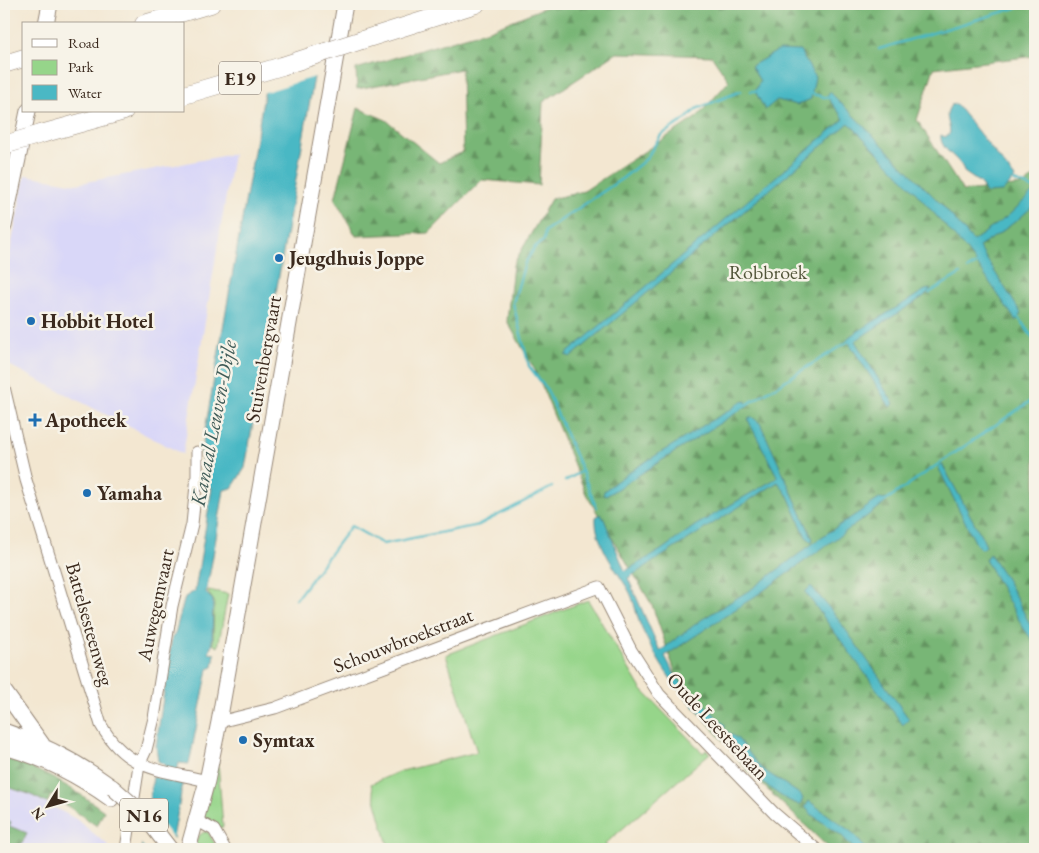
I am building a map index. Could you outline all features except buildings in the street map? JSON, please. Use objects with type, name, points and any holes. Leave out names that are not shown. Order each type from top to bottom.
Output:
[{"type":"highway","points":[[151,22],[211,4]]},
{"type":"highway","name":"E19","points":[[191,93],[476,4]]},
{"type":"highway","points":[[4,145],[120,112]]},
{"type":"main road","points":[[46,22],[50,4]]},
{"type":"main road","name":"Stuivenbergvaart","points":[[188,849],[207,780],[219,722],[344,4]]},
{"type":"main road","points":[[4,226],[28,112]]},
{"type":"main road","points":[[4,691],[44,746]]},
{"type":"main road","name":"N16","points":[[4,731],[44,746],[90,770],[112,793],[158,849]]},
{"type":"main road","name":"N16","points":[[4,747],[49,762],[90,784],[112,793],[143,814],[170,849]]},
{"type":"street","name":"Battelsesteenweg","points":[[4,387],[7,411],[26,480],[93,705],[101,725],[120,752],[144,766],[207,780]]},
{"type":"street","name":"Auwegemvaart","points":[[126,849],[154,718],[172,606],[192,524],[197,476],[197,452]]},
{"type":"street","name":"Schouwbroekstraat","points":[[219,722],[276,708],[599,587]]},
{"type":"street","name":"Oude Leestsebaan","points":[[599,587],[631,650],[658,694],[774,813],[816,849]]},
{"type":"street","points":[[196,820],[214,830],[226,849]]},
{"type":"shaded area","points":[[233,154],[183,454],[7,364],[4,283],[25,175],[76,184]]},
{"type":"shaded area","points":[[4,786],[29,794],[76,819],[109,846],[108,849],[19,849],[23,839],[9,826],[11,822],[4,819]]},
{"type":"green space","name":"Robbroek","points":[[553,4],[1035,4],[1035,56],[934,68],[917,120],[963,191],[1024,185],[1035,176],[1035,849],[830,849],[749,772],[682,692],[652,605],[586,494],[535,370],[507,321],[513,265],[551,199],[584,191],[697,117],[729,81],[712,56],[617,53],[543,102],[539,185],[482,180],[429,233],[356,236],[335,199],[358,108],[386,120],[439,163],[463,152],[461,69],[357,89],[356,69],[489,30]]},
{"type":"green space","points":[[208,590],[228,594],[218,647],[213,644],[214,601]]},
{"type":"green space","points":[[588,600],[641,689],[703,753],[706,750],[710,753],[605,844],[609,849],[389,849],[371,784],[398,772],[477,752],[446,655]]},
{"type":"green space","points":[[4,758],[18,762],[56,780],[104,811],[97,826],[51,795],[47,803],[29,794],[4,786]]},
{"type":"green space","points":[[218,762],[223,827],[217,828],[206,822],[203,815]]},
{"type":"green space","points":[[4,819],[11,822],[9,826],[27,833],[19,849],[4,843]]},
{"type":"green space","points":[[208,832],[218,849],[195,845],[198,836]]},
{"type":"water","name":"Kanaal Leuven-Dijle","points":[[280,4],[327,4],[245,468],[232,488],[224,490],[206,593],[213,600],[213,645],[209,653],[215,654],[213,667],[208,669],[189,764],[179,763],[175,780],[183,783],[171,849],[141,849],[153,777],[159,778],[163,775],[165,765],[158,761],[156,746],[172,637],[174,637],[185,597],[195,591],[212,488],[205,484],[201,453]]},
{"type":"water","points":[[779,50],[800,51],[815,77],[811,99],[797,105],[777,100],[765,110],[755,91],[760,81],[751,66]]},
{"type":"water","points":[[830,92],[943,206],[973,241],[1008,216],[1035,190],[1035,204],[1008,227],[979,247],[1021,313],[1016,321],[964,247],[908,184],[849,123],[571,357],[565,355],[844,119],[827,97]]},
{"type":"water","points":[[956,104],[1015,178],[1002,192],[986,193],[980,183],[964,172],[959,163],[943,146],[941,135],[945,137],[950,133],[947,112],[951,105]]},
{"type":"water","points":[[931,289],[923,297],[855,341],[894,404],[890,407],[847,340],[850,336],[925,290]]},
{"type":"water","points":[[746,401],[747,406],[606,496],[603,495],[604,491],[615,482],[639,466],[740,402]]},
{"type":"water","points":[[752,417],[760,423],[813,539],[812,542],[806,537],[788,496],[778,482],[628,578],[660,651],[701,620],[753,588],[823,536],[879,499],[887,498],[884,504],[763,591],[665,656],[676,677],[725,725],[725,728],[720,731],[684,696],[658,660],[642,629],[628,589],[612,564],[598,536],[596,517],[600,514],[604,519],[625,571],[661,550],[696,525],[775,479],[777,476],[748,419]]},
{"type":"water","points":[[942,464],[981,535],[986,546],[982,550],[976,544],[938,467]]},
{"type":"water","points":[[990,554],[1008,582],[1035,634],[1035,644],[1024,629],[985,559]]},
{"type":"water","points":[[811,586],[836,616],[909,719],[903,725],[805,592]]},
{"type":"water","points":[[727,731],[738,739],[761,768],[801,795],[803,799],[800,805],[778,794],[759,778],[725,740],[723,733]]},
{"type":"water","points":[[809,801],[853,833],[866,849],[854,849],[842,836],[812,815],[805,807]]},
{"type":"pier","points":[[278,4],[329,4],[318,76],[262,93]]},
{"type":"pier","points":[[147,805],[175,841],[174,849],[145,849],[140,842]]},
{"type":"waterway","points":[[879,49],[1029,4]]},
{"type":"waterway","points":[[565,481],[582,471],[547,390],[529,366],[513,303],[525,263],[535,247],[544,240],[545,231],[623,178],[646,159],[661,135],[686,119],[696,109],[741,91]]},
{"type":"waterway","points":[[812,94],[828,98]]},
{"type":"waterway","points":[[1014,181],[1035,189]]},
{"type":"waterway","points":[[968,269],[977,264]]},
{"type":"waterway","points":[[929,293],[960,274]]},
{"type":"waterway","points":[[1018,317],[1035,341]]},
{"type":"waterway","points":[[746,405],[849,341]]},
{"type":"waterway","points":[[883,502],[1035,398]]},
{"type":"waterway","points":[[582,471],[596,507]]},
{"type":"waterway","points":[[296,599],[351,526],[383,544],[479,525],[552,487]]},
{"type":"place","name":"Jeugdhuis Joppe","points":[[279,258]]},
{"type":"place","name":"Hobbit Hotel","points":[[31,321]]},
{"type":"place","name":"Apotheek","points":[[35,420]]},
{"type":"place","name":"Yamaha","points":[[87,493]]},
{"type":"place","name":"Symtax","points":[[243,740]]}]
